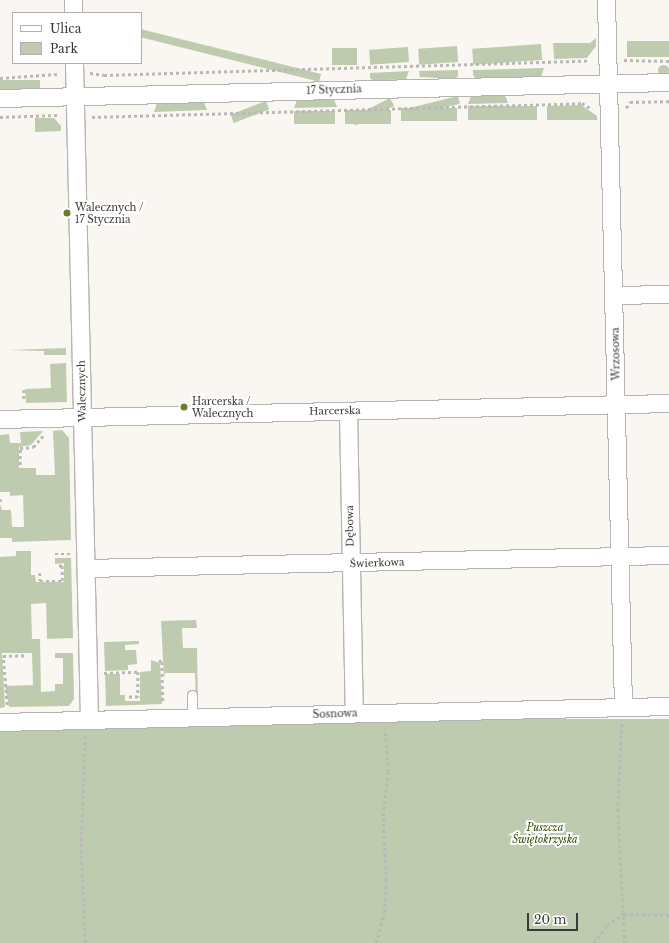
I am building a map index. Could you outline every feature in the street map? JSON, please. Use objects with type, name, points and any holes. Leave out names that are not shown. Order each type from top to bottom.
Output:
[{"type":"street","points":[[73,0],[73,12]]},
{"type":"street","name":"Wrzosowa","points":[[606,0],[615,295],[623,707]]},
{"type":"street","name":"Walecznych","points":[[74,68],[76,96],[89,720]]},
{"type":"street","name":"17 Stycznia","points":[[0,98],[669,82]]},
{"type":"street","points":[[615,295],[669,294]]},
{"type":"street","name":"Harcerska","points":[[0,419],[669,403]]},
{"type":"street","name":"Dębowa","points":[[348,411],[354,713]]},
{"type":"street","name":"Świerkowa","points":[[86,568],[351,564],[669,555]]},
{"type":"street","name":"Sosnowa","points":[[4,716],[89,720],[669,706]]},
{"type":"lane","points":[[192,694],[192,717]]},
{"type":"path","points":[[0,78],[46,77],[74,68],[104,75],[590,62],[598,54],[617,54],[626,62],[669,61]]},
{"type":"path","points":[[0,117],[58,115],[63,120],[76,120],[105,115],[582,103],[599,114],[623,114],[630,102],[669,101]]},
{"type":"path","points":[[24,390],[24,408]]},
{"type":"path","points":[[20,465],[20,448],[33,447],[45,433]]},
{"type":"path","points":[[0,499],[2,504]]},
{"type":"path","points":[[55,554],[74,554]]},
{"type":"path","points":[[40,573],[40,581],[62,581],[62,566],[58,566]]},
{"type":"path","points":[[4,716],[3,656],[26,655]]},
{"type":"path","points":[[159,660],[162,662],[163,707]]},
{"type":"path","points":[[101,673],[138,672],[138,697],[128,697]]},
{"type":"path","points":[[623,707],[618,809],[625,943]]},
{"type":"path","points":[[376,943],[384,913],[386,881],[383,816],[388,772],[385,712]]},
{"type":"path","points":[[85,943],[81,819],[84,742],[89,720]]},
{"type":"path","points":[[594,943],[607,924],[624,914],[669,915]]},
{"type":"green space","points":[[142,29],[321,74],[319,82],[142,38]]},
{"type":"green space","points":[[596,38],[596,46],[587,58],[554,59],[553,43],[590,43]]},
{"type":"green space","points":[[627,41],[669,41],[669,57],[627,57]]},
{"type":"green space","points":[[541,44],[542,60],[473,65],[472,49]]},
{"type":"green space","points":[[457,46],[458,62],[419,65],[418,49]]},
{"type":"green space","points":[[408,47],[409,62],[370,65],[369,50]]},
{"type":"green space","points":[[332,48],[357,48],[357,65],[332,65]]},
{"type":"green space","points":[[663,64],[667,66],[669,70],[667,74],[663,76],[659,74],[657,70],[659,66]]},
{"type":"green space","points":[[544,68],[541,77],[475,78],[473,75],[473,70]]},
{"type":"green space","points":[[458,70],[458,76],[455,79],[420,77],[419,71]]},
{"type":"green space","points":[[409,71],[406,79],[373,81],[370,78],[370,73]]},
{"type":"green space","points":[[0,80],[40,80],[40,89],[0,89]]},
{"type":"green space","points":[[505,95],[508,103],[468,104],[471,96]]},
{"type":"green space","points":[[458,96],[460,104],[408,117],[406,109]]},
{"type":"green space","points":[[390,98],[394,106],[356,126],[352,118]]},
{"type":"green space","points":[[334,99],[337,107],[294,108],[297,100]]},
{"type":"green space","points":[[266,101],[269,109],[234,123],[231,115]]},
{"type":"green space","points":[[204,102],[207,110],[154,112],[157,103]]},
{"type":"green space","points":[[581,105],[597,116],[597,120],[547,120],[547,106]]},
{"type":"green space","points":[[468,106],[537,106],[537,120],[468,120]]},
{"type":"green space","points":[[401,108],[457,108],[457,121],[401,121]]},
{"type":"green space","points":[[345,110],[391,110],[391,124],[345,124]]},
{"type":"green space","points":[[294,111],[335,111],[335,124],[294,124]]},
{"type":"green space","points":[[35,118],[54,118],[61,126],[61,131],[35,132]]},
{"type":"green space","points":[[66,348],[66,355],[44,355],[44,351],[9,350]]},
{"type":"green space","points":[[66,363],[67,402],[26,403],[25,389],[51,388],[50,364]]},
{"type":"green space","points":[[62,430],[69,438],[71,540],[12,542],[12,538],[0,538],[0,504],[2,510],[11,510],[12,527],[24,527],[23,495],[10,496],[10,492],[0,492],[0,435],[9,434],[10,443],[21,443],[20,432],[43,431],[31,445],[19,447],[19,468],[36,468],[36,475],[55,475],[53,431]]},
{"type":"green space","points":[[16,551],[31,551],[31,575],[35,575],[36,582],[64,582],[64,563],[55,564],[55,558],[71,558],[73,638],[47,639],[46,603],[31,604],[32,639],[40,639],[41,692],[55,691],[55,684],[63,684],[63,658],[55,658],[55,653],[73,653],[74,699],[69,706],[9,707],[5,686],[33,685],[32,653],[2,653],[5,707],[0,708],[0,557],[16,556]]},
{"type":"green space","points":[[196,620],[197,628],[182,628],[183,648],[197,648],[198,704],[196,704],[195,673],[165,673],[164,678],[161,621]]},
{"type":"green space","points":[[139,641],[139,644],[125,645],[125,650],[136,650],[137,664],[128,665],[128,670],[105,671],[104,642]]},
{"type":"green space","points":[[151,660],[160,663],[162,704],[106,706],[105,674],[120,674],[120,695],[125,695],[125,701],[140,701],[140,672],[151,671]]},
{"type":"green space","name":"Puszcza Świętokrzyska","points":[[0,719],[669,719],[669,943],[0,943]]},
{"type":"place","name":"Walecznych / 17 Stycznia","points":[[67,213]]},
{"type":"place","name":"Harcerska / Walecznych","points":[[184,407]]}]
